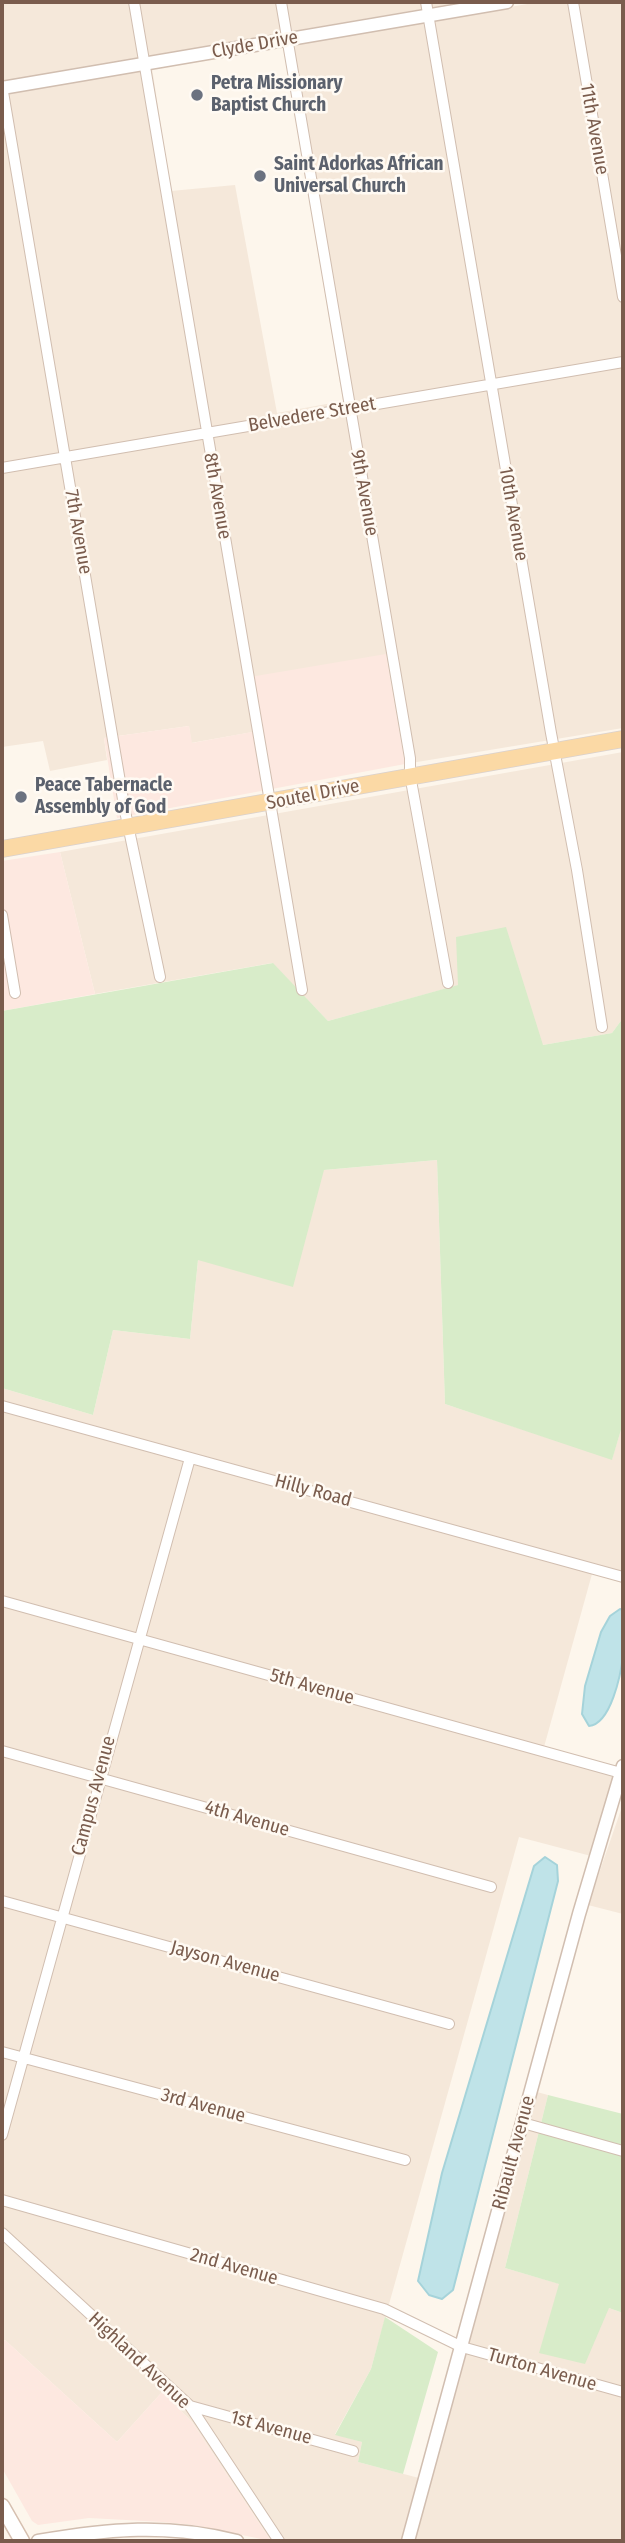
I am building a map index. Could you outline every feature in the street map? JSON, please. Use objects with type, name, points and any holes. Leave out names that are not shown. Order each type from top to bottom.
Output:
[{"type":"main road","name":"Soutel Drive","points":[[2,849],[623,739]]},
{"type":"main road","points":[[2,2505],[22,2541]]},
{"type":"street","name":"8th Avenue","points":[[134,2],[302,990]]},
{"type":"street","name":"9th Avenue","points":[[281,2],[410,758],[410,775],[448,983]]},
{"type":"street","name":"Clyde Drive","points":[[2,87],[288,39],[427,8],[507,2]]},
{"type":"street","name":"11th Avenue","points":[[573,2],[623,297]]},
{"type":"street","name":"10th Avenue","points":[[427,8],[602,1027]]},
{"type":"street","name":"7th Avenue","points":[[2,87],[130,827],[160,977]]},
{"type":"street","name":"Belvedere Street","points":[[2,468],[623,362]]},
{"type":"street","points":[[2,915],[15,993]]},
{"type":"street","name":"Hilly Road","points":[[2,1406],[623,1577]]},
{"type":"street","name":"Campus Avenue","points":[[2,2135],[190,1458]]},
{"type":"street","name":"5th Avenue","points":[[2,1601],[622,1769]]},
{"type":"street","name":"4th Avenue","points":[[2,1751],[491,1887]]},
{"type":"street","name":"Ribault Avenue","points":[[408,2541],[579,1914],[622,1769]]},
{"type":"street","name":"Jayson Avenue","points":[[2,1901],[449,2024]]},
{"type":"street","name":"3rd Avenue","points":[[2,2052],[405,2160]]},
{"type":"street","points":[[523,2123],[623,2151]]},
{"type":"street","name":"2nd Avenue","points":[[2,2200],[384,2309],[462,2347]]},
{"type":"street","name":"Highland Avenue","points":[[2,2233],[190,2406],[279,2541]]},
{"type":"street","name":"Turton Avenue","points":[[462,2347],[623,2392]]},
{"type":"street","name":"1st Avenue","points":[[190,2406],[353,2451]]},
{"type":"street","points":[[38,2541],[154,2528],[191,2530],[237,2541]]},
{"type":"shaded area","points":[[2,2],[463,2],[2,81]]},
{"type":"shaded area","points":[[539,2],[623,2],[623,728],[405,764],[386,655],[253,732],[191,743],[189,726],[104,738],[107,760],[50,771],[43,741],[2,747],[2,93],[152,68],[171,191],[235,185],[277,413],[343,401],[283,46]]},
{"type":"shaded area","points":[[386,654],[405,764],[117,818],[104,738],[189,726],[192,743],[252,732],[244,678]]},
{"type":"shaded area","points":[[623,752],[623,1018],[612,1033],[543,1045],[459,985],[328,1021],[272,963],[95,994],[60,852]]},
{"type":"shaded area","points":[[60,852],[95,994],[2,1011],[2,861]]},
{"type":"shaded area","points":[[437,1160],[445,1404],[612,1459],[623,1423],[623,1583],[592,1574],[544,1747],[616,1767],[591,1856],[519,1837],[371,2369],[335,2434],[362,2442],[358,2462],[419,2478],[401,2541],[271,2541],[192,2422],[162,2392],[117,2442],[5,2340],[2,2343],[2,1388],[93,1415],[113,1330],[190,1339],[198,1260],[324,1170]]},
{"type":"shaded area","points":[[623,1804],[623,1914],[588,1905]]},
{"type":"shaded area","points":[[537,2092],[548,2095],[505,2268],[560,2284],[540,2353],[609,2308],[623,2313],[623,2541],[415,2541]]},
{"type":"shaded area","points":[[5,2340],[117,2442],[162,2392],[192,2422],[271,2541],[193,2525],[163,2522],[89,2518],[38,2525],[32,2521],[2,2468],[2,2343]]},
{"type":"green space","points":[[506,927],[543,1045],[612,1033],[623,1018],[623,1423],[612,1460],[445,1404],[437,1160],[324,1170],[293,1287],[198,1260],[190,1339],[113,1330],[93,1415],[2,1388],[2,1011],[273,963],[328,1021],[458,985],[456,937]]},
{"type":"green space","points":[[548,2095],[623,2114],[623,2313],[609,2308],[585,2364],[539,2353],[559,2284],[505,2268]]},
{"type":"green space","points":[[385,2317],[438,2352],[403,2474],[358,2462],[362,2442],[335,2435],[371,2369]]},
{"type":"water","points":[[620,1609],[623,1610],[624,1644],[614,1697],[603,1717],[589,1726],[582,1714],[585,1686],[601,1632],[610,1616]]},
{"type":"water","points":[[545,1857],[557,1865],[558,1881],[453,2290],[442,2299],[429,2295],[418,2281],[442,2173],[534,1866]]},
{"type":"place","name":"Petra Missionary Baptist Church","points":[[197,95]]},
{"type":"place","name":"Saint Adorkas African Universal Church","points":[[260,176]]},
{"type":"place","name":"Peace Tabernacle Assembly of God","points":[[21,797]]}]
